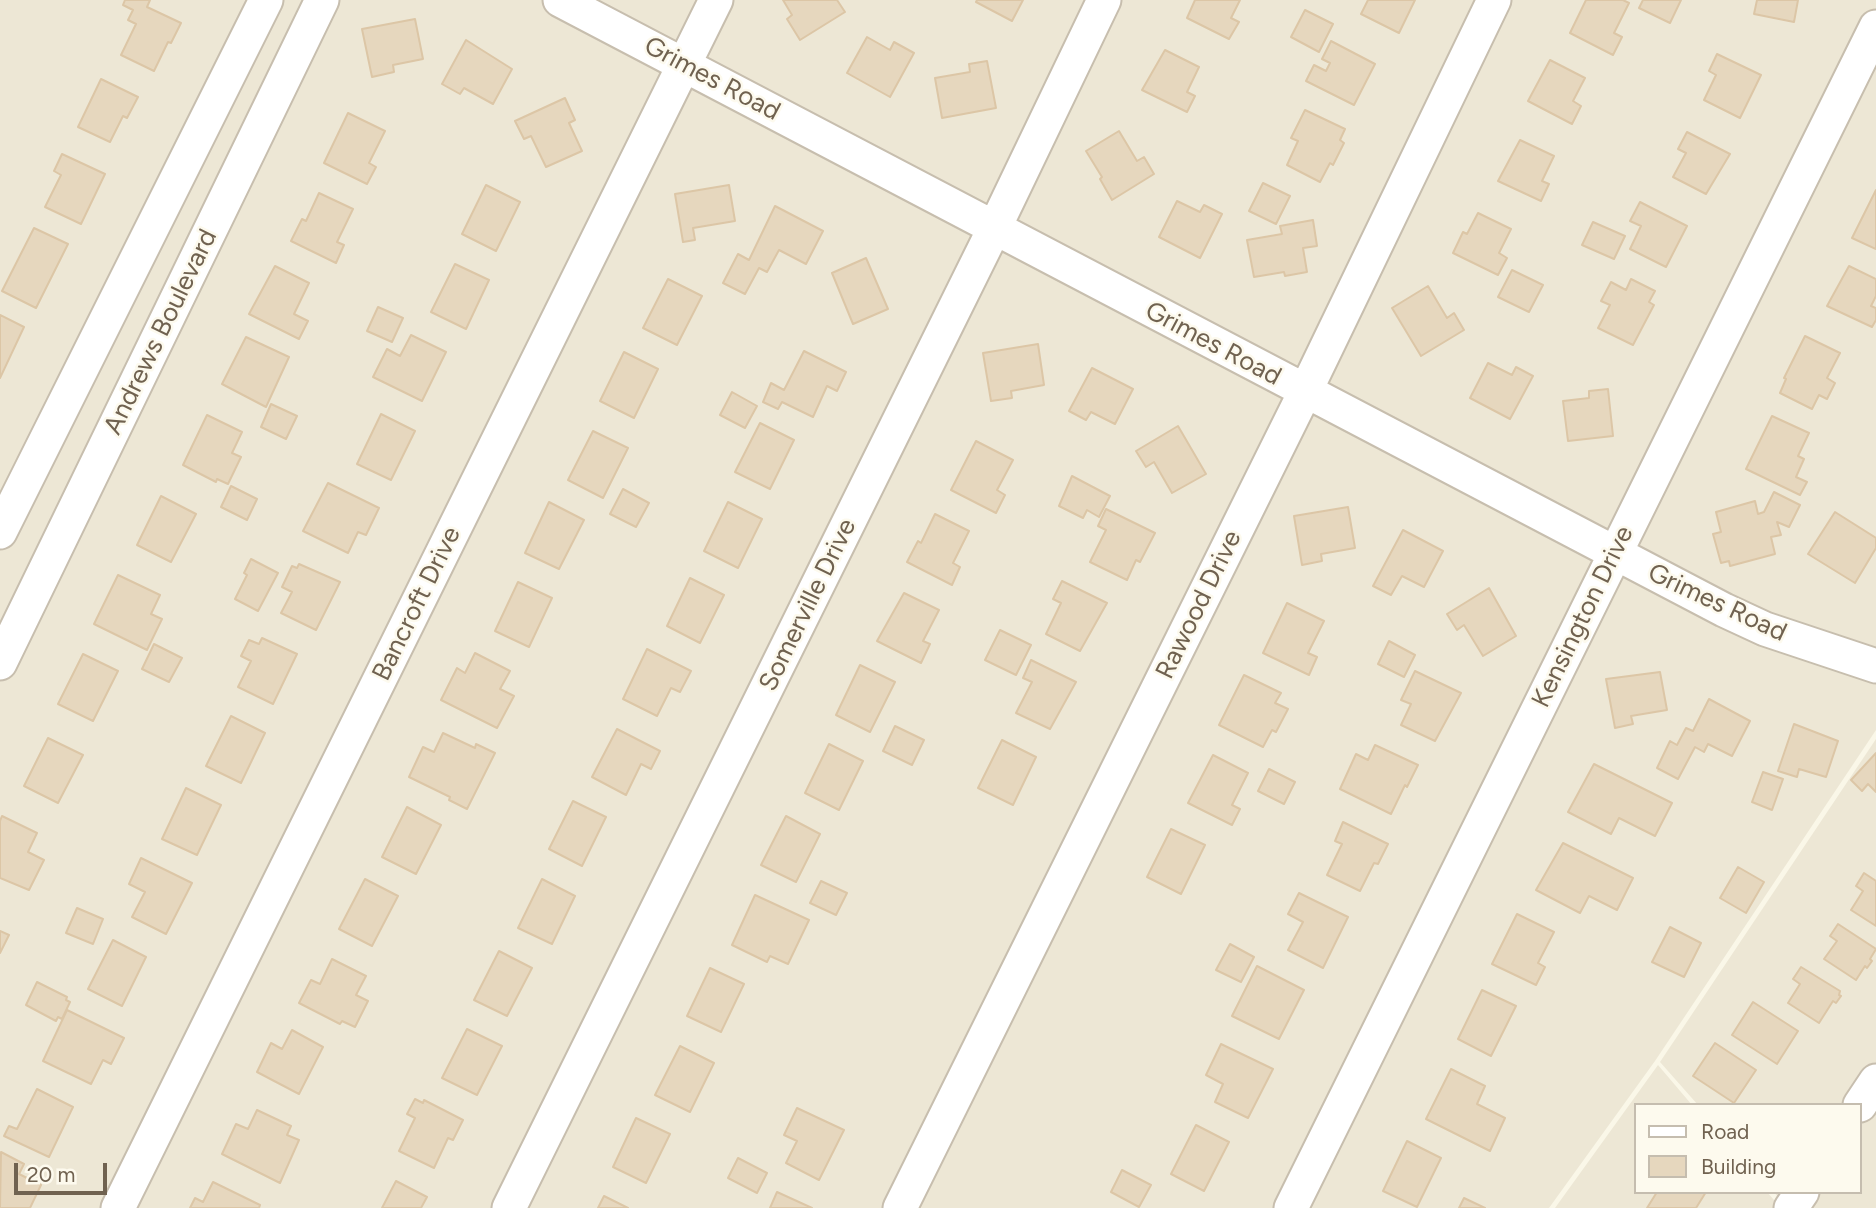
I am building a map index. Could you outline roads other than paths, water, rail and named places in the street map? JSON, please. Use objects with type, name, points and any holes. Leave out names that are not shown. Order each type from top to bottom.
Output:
[{"type":"street","name":"Andrews Boulevard","points":[[0,532],[266,0]]},
{"type":"street","name":"Andrews Boulevard","points":[[0,663],[322,0]]},
{"type":"street","name":"Grimes Road","points":[[560,0],[1724,610],[1765,629],[1876,666]]},
{"type":"street","name":"Bancroft Drive","points":[[118,1208],[716,0]]},
{"type":"street","name":"Somerville Drive","points":[[509,1208],[994,229],[1104,0]]},
{"type":"street","name":"Rawood Drive","points":[[900,1208],[1305,392],[1494,0]]},
{"type":"street","name":"Kensington Drive","points":[[1291,1208],[1876,27]]},
{"type":"street","points":[[1861,1103],[1876,1081]]}]
